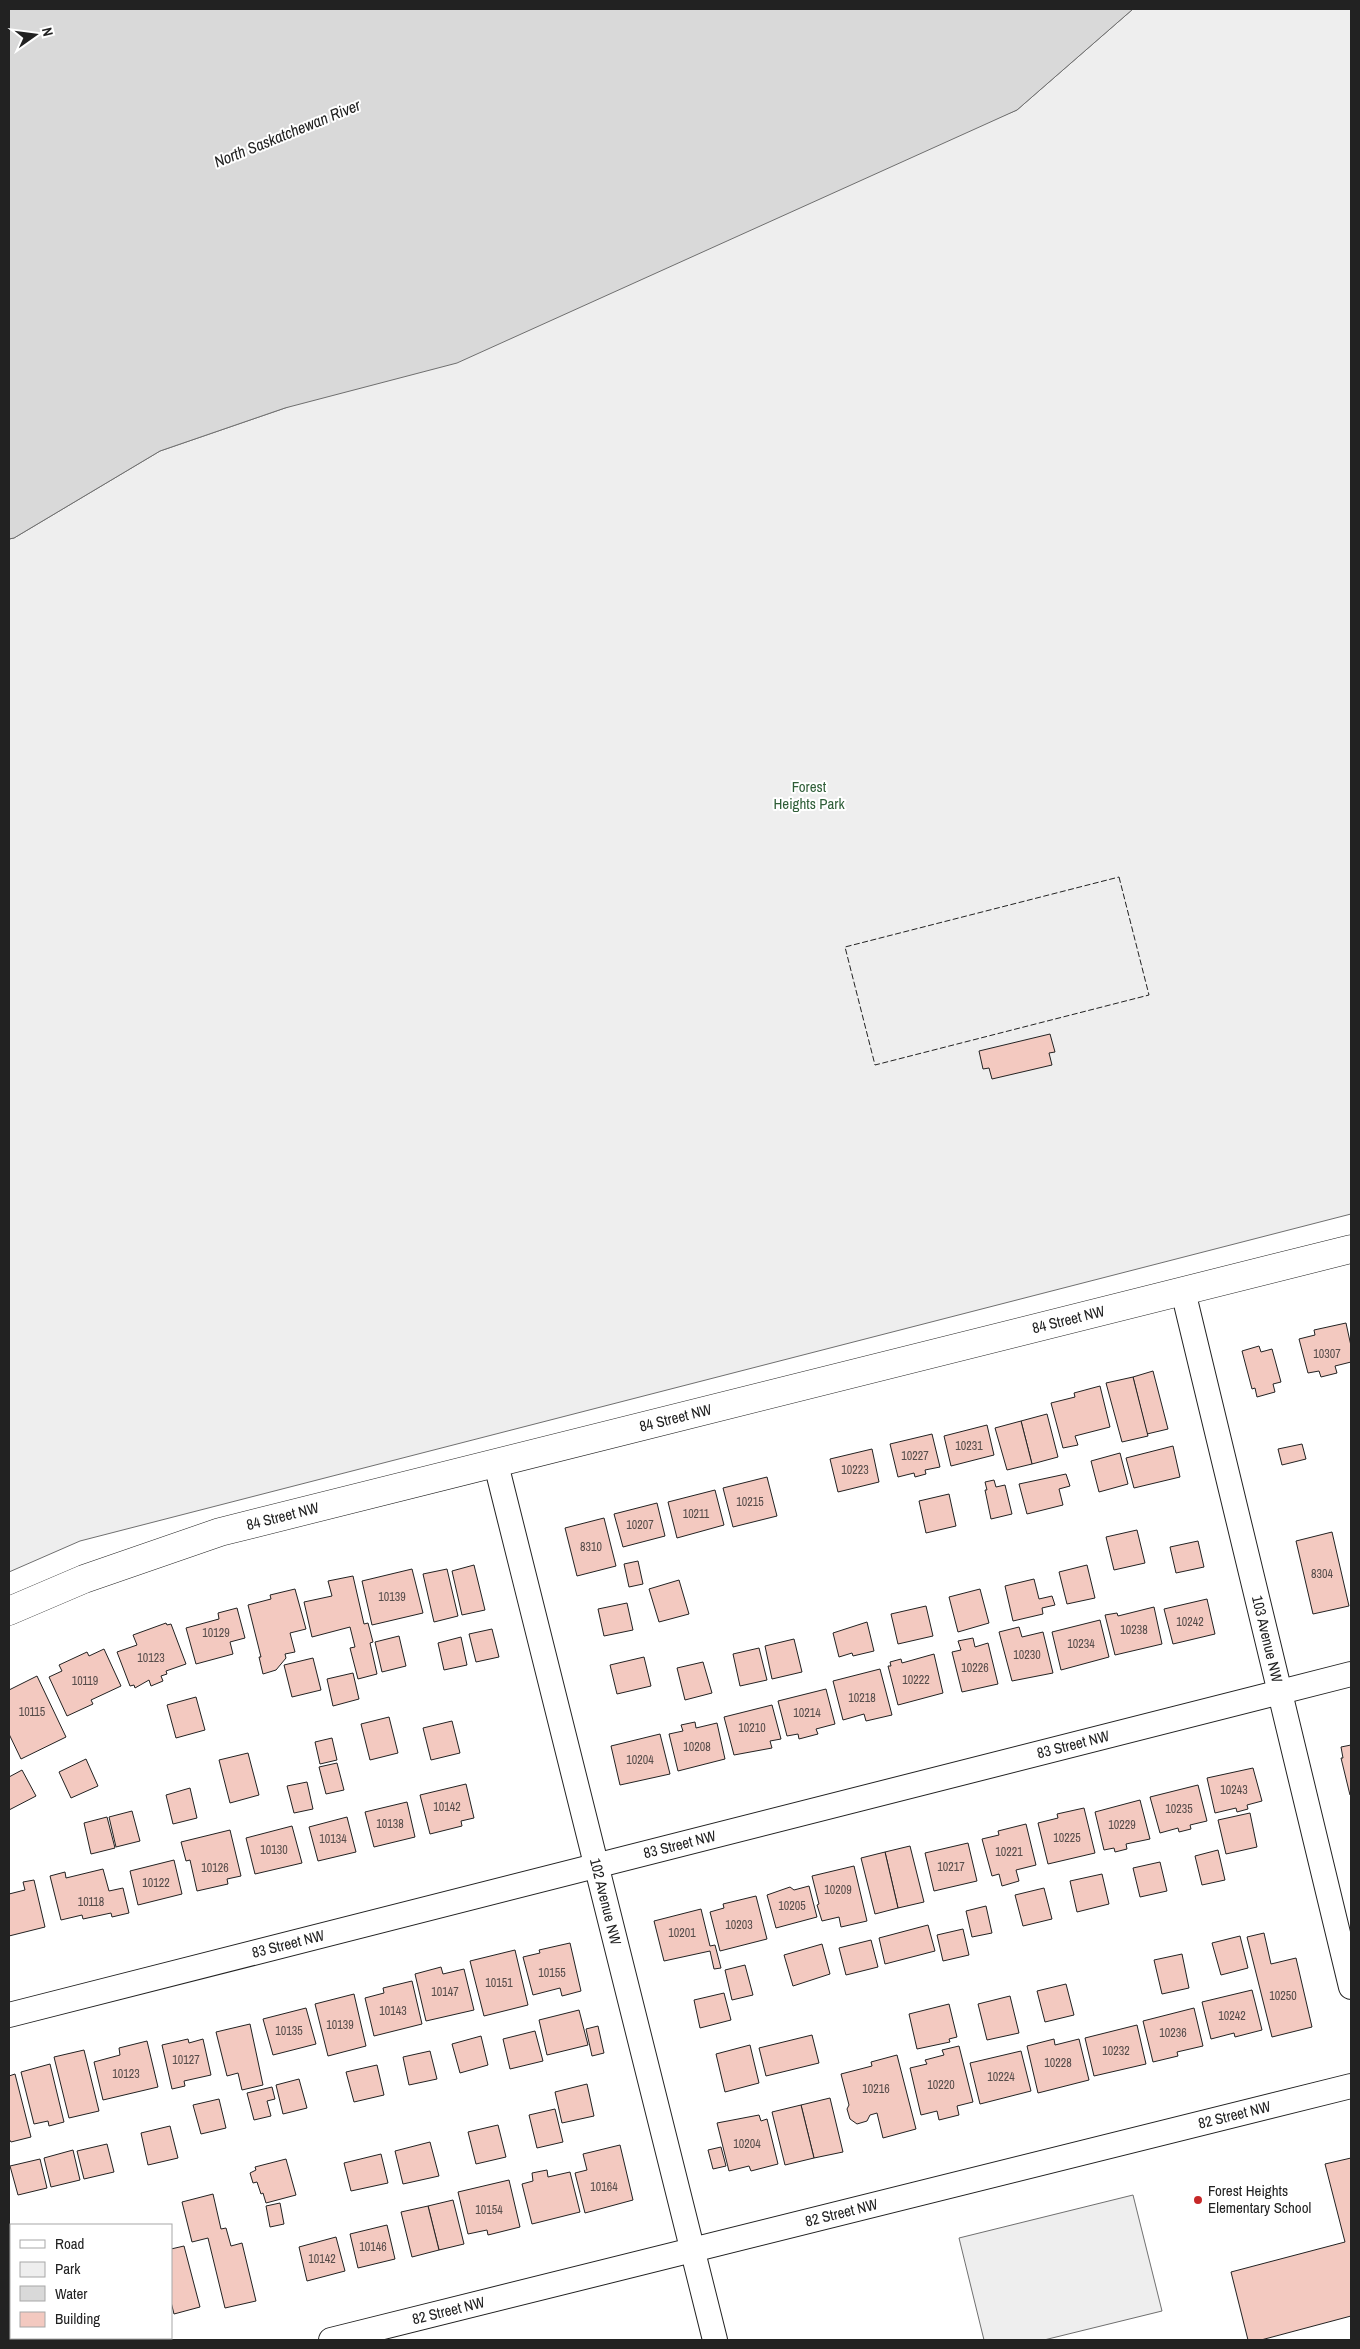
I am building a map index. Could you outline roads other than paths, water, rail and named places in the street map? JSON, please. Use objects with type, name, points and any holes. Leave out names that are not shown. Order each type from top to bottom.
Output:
[{"type":"main road","name":"84 Street NW","points":[[9,1611],[84,1579],[220,1532],[1351,1250]]},
{"type":"street","name":"103 Avenue NW","points":[[1183,1291],[1351,1987]]},
{"type":"street","name":"102 Avenue NW","points":[[496,1464],[714,2340]]},
{"type":"street","name":"83 Street NW","points":[[9,2015],[596,1864],[1351,1674]]},
{"type":"street","name":"82 Street NW","points":[[332,2340],[1351,2086]]},
{"type":"water","name":"North Saskatchewan River","points":[[9,9],[1133,9],[1017,110],[457,363],[285,408],[160,451],[14,538],[9,539]]},
{"type":"place","name":"Forest Heights Elementary School","points":[[1198,2200]]},
{"type":"park label","name":"Forest Heights Park","points":[[809,796]]}]
